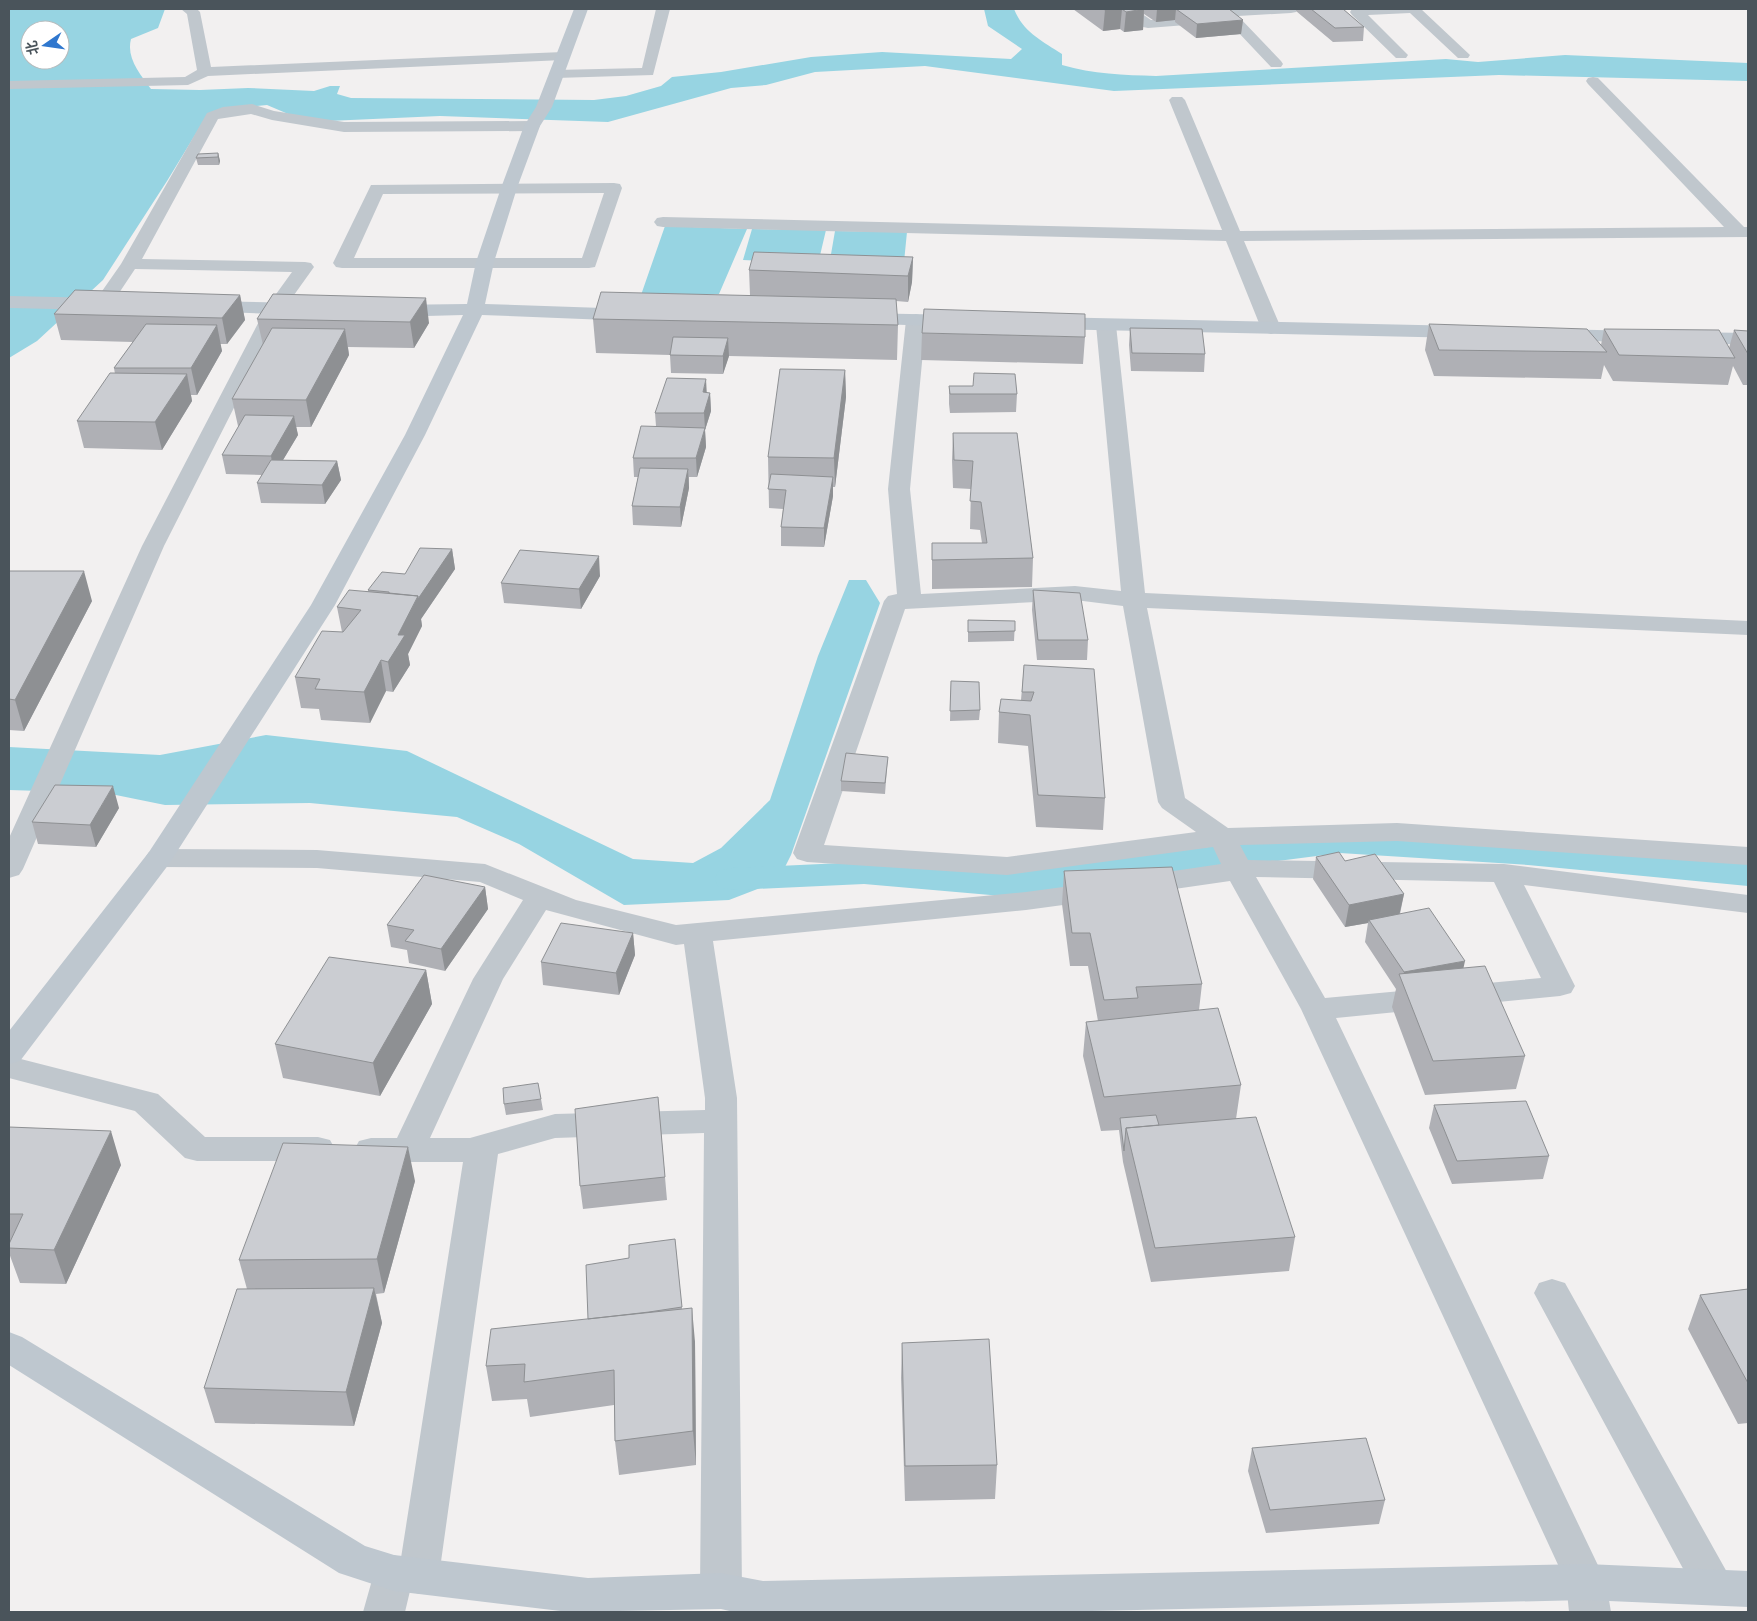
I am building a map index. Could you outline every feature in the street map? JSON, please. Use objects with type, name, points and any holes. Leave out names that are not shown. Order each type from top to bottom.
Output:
[{"type":"street","points":[[188,9],[193,12],[205,72]]},
{"type":"street","points":[[9,1053],[164,852],[323,605],[415,435],[475,309],[485,262],[509,188],[532,126],[544,107],[581,9]]},
{"type":"street","points":[[9,85],[188,81],[205,72],[560,65],[648,72],[663,9]]},
{"type":"street","points":[[1126,9],[1148,24],[1231,17]]},
{"type":"street","points":[[1276,64],[1227,13],[1291,9]]},
{"type":"street","points":[[1401,55],[1357,12],[1413,9],[1463,55]]},
{"type":"street","points":[[1593,81],[1744,232]]},
{"type":"street","points":[[1177,100],[1271,328]]},
{"type":"street","points":[[95,304],[130,264],[212,116],[223,112],[252,108],[272,115],[344,127],[532,126]]},
{"type":"street","points":[[130,264],[305,267],[342,263],[589,263],[614,188],[377,189],[342,263]]},
{"type":"street","points":[[663,222],[1233,236],[1744,232]]},
{"type":"street","points":[[9,869],[15,842],[38,805],[153,546],[275,308],[305,267]]},
{"type":"street","points":[[9,302],[122,305]]},
{"type":"street","points":[[189,306],[324,310]]},
{"type":"street","points":[[373,311],[475,309],[646,315]]},
{"type":"street","points":[[846,319],[973,321]]},
{"type":"street","points":[[910,602],[899,489],[916,320]]},
{"type":"street","points":[[1030,323],[1480,333]]},
{"type":"street","points":[[1106,325],[1134,600],[1172,802],[1222,837],[1239,872],[1316,1009],[1588,1597]]},
{"type":"street","points":[[1540,334],[1748,339]]},
{"type":"street","points":[[1748,628],[1134,600],[1074,592],[896,602],[807,853],[1007,866],[1222,837],[1396,832],[1748,856]]},
{"type":"street","points":[[164,852],[317,860],[485,873],[566,907],[676,935],[1026,901],[1257,868],[1504,873],[1748,904]]},
{"type":"street","points":[[1316,1009],[1560,986],[1504,873]]},
{"type":"street","points":[[408,1150],[488,979],[540,896]]},
{"type":"street","points":[[697,933],[721,1098],[721,1591]]},
{"type":"street","points":[[9,1067],[146,1102],[197,1148],[470,1150],[555,1126],[721,1121]]},
{"type":"street","points":[[384,1612],[406,1574],[482,1147]]},
{"type":"street","points":[[9,1347],[353,1560],[406,1574],[588,1596],[721,1591],[763,1606],[1588,1597],[1731,1588],[1552,1293]]},
{"type":"water","points":[[9,9],[165,9],[158,28],[131,39],[130,53],[132,59],[151,89],[200,90],[248,88],[314,91],[330,86],[340,86],[337,94],[351,98],[594,100],[626,96],[661,86],[672,77],[721,72],[811,57],[882,52],[1011,59],[1022,49],[988,26],[984,9],[1014,9],[1022,24],[1028,30],[1062,54],[1062,65],[1097,72],[1120,74],[1156,76],[1446,59],[1478,62],[1565,55],[1748,63],[1748,81],[1499,75],[1114,91],[925,66],[815,72],[766,85],[731,88],[608,122],[440,116],[328,121],[300,119],[267,105],[245,107],[206,117],[103,280],[37,341],[9,358]]},
{"type":"water","points":[[665,226],[747,229],[719,294],[641,295]]},
{"type":"water","points":[[752,229],[826,230],[818,264],[743,260]]},
{"type":"water","points":[[835,231],[907,232],[904,262],[830,260]]},
{"type":"water","points":[[849,580],[866,580],[880,603],[791,855],[778,881],[729,900],[624,905],[519,844],[457,817],[310,803],[165,805],[106,793],[9,790],[9,747],[160,755],[266,735],[407,751],[633,859],[693,863],[721,848],[770,800],[818,656]]},
{"type":"building","points":[[1122,9],[1144,9],[1126,12]]},
{"type":"building","points":[[1176,9],[1229,9],[1243,20],[1197,24]]},
{"type":"building","points":[[1311,9],[1343,9],[1364,27],[1335,28]]},
{"type":"building","points":[[218,153],[218,157],[196,158],[198,154]]},
{"type":"building","points":[[754,252],[913,257],[908,276],[749,270]]},
{"type":"building","points":[[75,290],[240,295],[222,318],[54,314]]},
{"type":"building","points":[[601,292],[896,299],[898,325],[593,319]]},
{"type":"building","points":[[273,294],[426,298],[410,322],[257,319]]},
{"type":"building","points":[[924,309],[1085,314],[1085,337],[922,333]]},
{"type":"building","points":[[146,324],[217,325],[191,368],[114,368]]},
{"type":"building","points":[[1429,324],[1587,329],[1607,352],[1439,350]]},
{"type":"building","points":[[272,328],[345,329],[306,400],[232,399]]},
{"type":"building","points":[[1130,328],[1202,329],[1205,354],[1132,353]]},
{"type":"building","points":[[1604,329],[1719,330],[1735,358],[1619,355]]},
{"type":"building","points":[[1734,330],[1748,331],[1748,354]]},
{"type":"building","points":[[673,337],[728,338],[723,356],[670,355]]},
{"type":"building","points":[[780,369],[845,370],[834,458],[768,457]]},
{"type":"building","points":[[110,373],[187,374],[155,422],[77,421]]},
{"type":"building","points":[[974,373],[1015,374],[1017,394],[950,394],[949,386],[973,386]]},
{"type":"building","points":[[667,378],[706,379],[703,392],[710,393],[704,413],[655,413]]},
{"type":"building","points":[[245,415],[294,416],[271,456],[222,455]]},
{"type":"building","points":[[641,426],[705,428],[696,458],[633,458]]},
{"type":"building","points":[[953,433],[1017,433],[1033,558],[932,560],[932,543],[987,543],[981,502],[970,501],[973,461],[954,460]]},
{"type":"building","points":[[271,460],[337,461],[322,485],[257,483]]},
{"type":"building","points":[[640,468],[688,469],[680,507],[632,506]]},
{"type":"building","points":[[771,474],[833,477],[824,528],[781,527],[786,490],[768,489]]},
{"type":"building","points":[[420,548],[452,549],[418,599],[418,596],[368,590],[382,572],[405,574]]},
{"type":"building","points":[[520,550],[599,556],[579,589],[501,583]]},
{"type":"building","points":[[9,571],[84,571],[15,700],[9,699]]},
{"type":"building","points":[[349,590],[418,596],[398,635],[405,635],[388,662],[381,660],[364,692],[315,689],[320,679],[295,677],[322,631],[343,632],[361,610],[337,607]]},
{"type":"building","points":[[1033,590],[1080,593],[1088,640],[1038,640]]},
{"type":"building","points":[[968,620],[1015,621],[1015,631],[968,632]]},
{"type":"building","points":[[1024,665],[1094,669],[1105,798],[1038,795],[1030,715],[999,712],[1001,699],[1031,701],[1034,692],[1022,692]]},
{"type":"building","points":[[951,681],[979,682],[980,710],[950,711]]},
{"type":"building","points":[[846,753],[888,757],[885,783],[841,781]]},
{"type":"building","points":[[55,785],[113,786],[90,825],[32,822]]},
{"type":"building","points":[[1339,852],[1345,861],[1375,854],[1404,894],[1349,905],[1316,857]]},
{"type":"building","points":[[1172,867],[1202,984],[1136,987],[1138,998],[1104,1000],[1090,933],[1072,933],[1064,871]]},
{"type":"building","points":[[424,875],[485,887],[441,949],[405,941],[414,930],[387,925]]},
{"type":"building","points":[[1429,908],[1465,961],[1404,972],[1369,920]]},
{"type":"building","points":[[561,923],[633,933],[616,973],[541,962]]},
{"type":"building","points":[[329,957],[426,970],[373,1063],[275,1044]]},
{"type":"building","points":[[1485,966],[1525,1056],[1433,1061],[1399,974]]},
{"type":"building","points":[[1218,1008],[1241,1085],[1104,1097],[1086,1022]]},
{"type":"building","points":[[538,1083],[541,1099],[504,1104],[503,1088]]},
{"type":"building","points":[[658,1097],[665,1177],[580,1186],[575,1109]]},
{"type":"building","points":[[1526,1101],[1549,1156],[1457,1161],[1434,1105]]},
{"type":"building","points":[[1156,1115],[1159,1125],[1126,1128],[1124,1151],[1120,1118]]},
{"type":"building","points":[[1256,1117],[1295,1237],[1155,1248],[1126,1128]]},
{"type":"building","points":[[9,1127],[111,1131],[54,1250],[9,1248],[9,1244],[23,1214],[9,1214]]},
{"type":"building","points":[[283,1143],[408,1147],[377,1259],[239,1260]]},
{"type":"building","points":[[675,1239],[682,1307],[588,1319],[586,1265],[629,1258],[629,1245]]},
{"type":"building","points":[[374,1288],[346,1392],[204,1388],[237,1289]]},
{"type":"building","points":[[1748,1289],[1748,1383],[1700,1295]]},
{"type":"building","points":[[692,1308],[693,1431],[615,1441],[614,1370],[524,1382],[525,1364],[486,1366],[491,1329]]},
{"type":"building","points":[[989,1339],[997,1465],[905,1466],[902,1343]]},
{"type":"building","points":[[1366,1438],[1385,1500],[1270,1510],[1252,1448]]},
{"type":"waterway","points":[[732,879],[864,873],[1002,884],[1340,842],[1528,854],[1748,875]]}]
